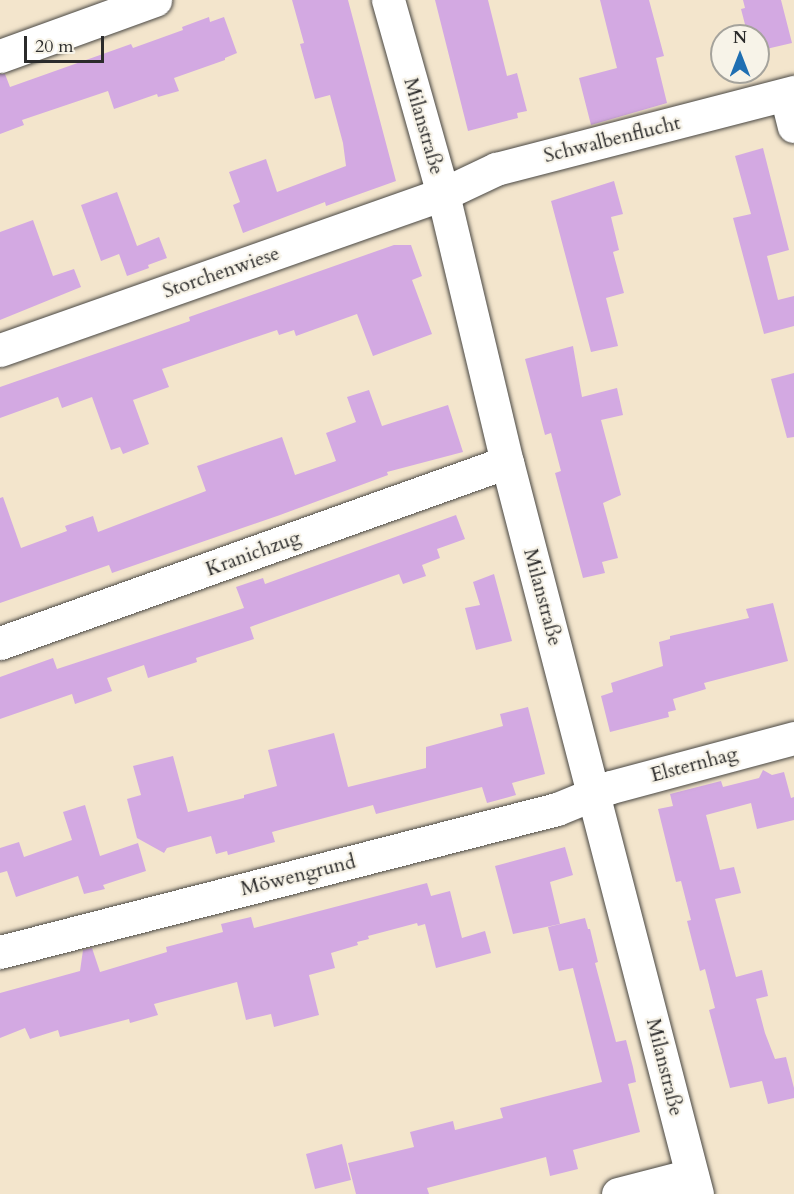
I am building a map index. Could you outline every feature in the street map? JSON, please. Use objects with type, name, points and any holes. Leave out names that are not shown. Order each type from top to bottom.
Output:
[{"type":"street","points":[[0,56],[155,0]]},
{"type":"street","name":"Milanstraße","points":[[388,0],[443,194],[507,462],[595,793],[694,1184]]},
{"type":"street","name":"Schwalbenflucht","points":[[443,194],[496,169],[790,94],[794,126]]},
{"type":"street","name":"Storchenwiese","points":[[0,350],[443,194]]},
{"type":"street","name":"Kranichzug","points":[[0,643],[507,462]]},
{"type":"street","name":"Elsternhag","points":[[595,793],[794,738]]},
{"type":"street","name":"Möwengrund","points":[[0,952],[557,808],[595,793]]},
{"type":"street","points":[[618,1194],[694,1184]]},
{"type":"building","points":[[292,0],[348,0],[396,181],[326,206],[325,202],[243,233],[233,205],[240,202],[229,172],[266,159],[277,192],[346,166],[343,143],[330,95],[315,99],[300,44],[304,43]]},
{"type":"building","points":[[435,0],[488,0],[507,76],[517,73],[527,111],[517,113],[518,118],[468,131]]},
{"type":"building","points":[[600,0],[649,0],[664,56],[656,58],[667,103],[591,125],[579,78],[617,68]]},
{"type":"building","points":[[743,0],[781,0],[792,43],[770,48],[770,24],[745,24],[741,9],[745,8]]},
{"type":"building","points":[[209,17],[210,22],[224,17],[237,53],[225,60],[174,78],[179,91],[158,97],[157,94],[114,109],[108,91],[22,120],[24,125],[0,134],[0,74],[5,74],[10,87],[131,44],[133,48],[183,30],[182,27]]},
{"type":"building","points":[[763,148],[789,250],[767,256],[778,300],[794,296],[794,326],[764,334],[733,218],[751,214],[735,156]]},
{"type":"building","points":[[614,181],[623,214],[611,217],[619,250],[613,252],[624,293],[606,298],[618,346],[591,352],[551,201]]},
{"type":"building","points":[[117,192],[137,246],[159,237],[167,258],[127,276],[119,254],[101,261],[81,205]]},
{"type":"building","points":[[33,220],[53,276],[74,269],[81,287],[0,320],[0,232]]},
{"type":"building","points":[[394,245],[411,245],[422,276],[412,280],[432,334],[373,356],[357,314],[296,336],[294,330],[279,335],[277,330],[162,369],[169,387],[133,400],[149,444],[123,454],[120,447],[111,450],[92,397],[62,408],[58,397],[0,418],[0,387],[190,321],[189,317]]},
{"type":"building","points":[[573,346],[582,397],[617,388],[623,415],[601,420],[621,495],[603,503],[618,558],[602,562],[605,573],[583,578],[555,473],[561,471],[551,433],[545,435],[525,359]]},
{"type":"building","points":[[794,373],[794,437],[787,438],[771,379]]},
{"type":"building","points":[[369,390],[382,426],[448,405],[463,452],[387,472],[388,475],[280,515],[112,573],[109,565],[0,603],[0,498],[3,497],[21,548],[67,531],[65,526],[93,516],[98,532],[206,491],[197,466],[282,437],[295,475],[336,461],[326,433],[356,422],[347,397]]},
{"type":"building","points":[[456,515],[465,539],[437,549],[440,558],[422,565],[426,576],[403,584],[399,574],[250,627],[254,639],[196,658],[197,662],[148,678],[144,665],[107,678],[112,691],[75,704],[72,694],[0,719],[0,677],[53,658],[57,669],[244,608],[236,587],[263,578],[265,584]]},
{"type":"building","points":[[494,574],[512,641],[476,650],[465,608],[480,605],[473,582]]},
{"type":"building","points":[[773,603],[788,661],[704,683],[706,689],[673,699],[676,710],[668,712],[669,717],[610,732],[601,696],[613,692],[611,683],[663,666],[659,642],[670,639],[670,636],[749,618],[746,609]]},
{"type":"building","points":[[528,707],[545,774],[512,783],[516,795],[487,803],[482,787],[376,814],[373,805],[272,832],[275,842],[228,855],[227,851],[216,854],[211,836],[167,848],[164,853],[137,838],[127,799],[141,795],[133,766],[173,756],[188,812],[244,798],[244,795],[277,786],[268,750],[334,733],[348,787],[426,768],[426,747],[503,726],[500,714]]},
{"type":"building","points":[[763,770],[772,775],[784,772],[791,798],[794,797],[794,820],[757,829],[751,803],[706,815],[720,870],[734,867],[741,893],[715,899],[736,977],[762,970],[768,996],[756,999],[765,1033],[775,1059],[786,1057],[794,1088],[794,1098],[768,1104],[762,1081],[730,1088],[709,1010],[715,1008],[705,969],[700,971],[687,921],[691,920],[681,881],[676,882],[658,809],[673,806],[670,794],[721,781],[723,787],[759,778]]},
{"type":"building","points":[[85,805],[100,856],[138,843],[146,871],[103,885],[105,889],[84,894],[78,876],[16,897],[7,871],[0,873],[0,848],[19,842],[24,857],[72,840],[63,812]]},
{"type":"building","points":[[565,847],[573,875],[550,882],[560,924],[513,934],[495,866]]},
{"type":"building","points":[[427,883],[431,896],[450,891],[462,938],[485,931],[491,953],[436,968],[425,924],[418,926],[417,923],[368,936],[369,939],[357,942],[358,945],[331,953],[335,968],[309,975],[319,1015],[274,1027],[271,1014],[246,1020],[237,982],[154,1004],[158,1015],[130,1023],[129,1019],[60,1037],[58,1030],[30,1039],[25,1028],[0,1038],[0,993],[80,971],[83,950],[92,948],[100,972],[167,952],[166,947],[223,932],[221,924],[251,917],[254,928]]},
{"type":"building","points":[[585,918],[588,929],[590,929],[598,962],[595,963],[616,1042],[626,1040],[633,1067],[636,1082],[628,1084],[640,1132],[573,1150],[578,1169],[550,1176],[546,1157],[427,1188],[429,1194],[356,1194],[348,1163],[414,1147],[410,1132],[453,1121],[455,1130],[503,1118],[500,1108],[602,1082],[573,968],[559,971],[548,927]]},
{"type":"building","points":[[342,1144],[351,1180],[315,1189],[306,1154]]}]
